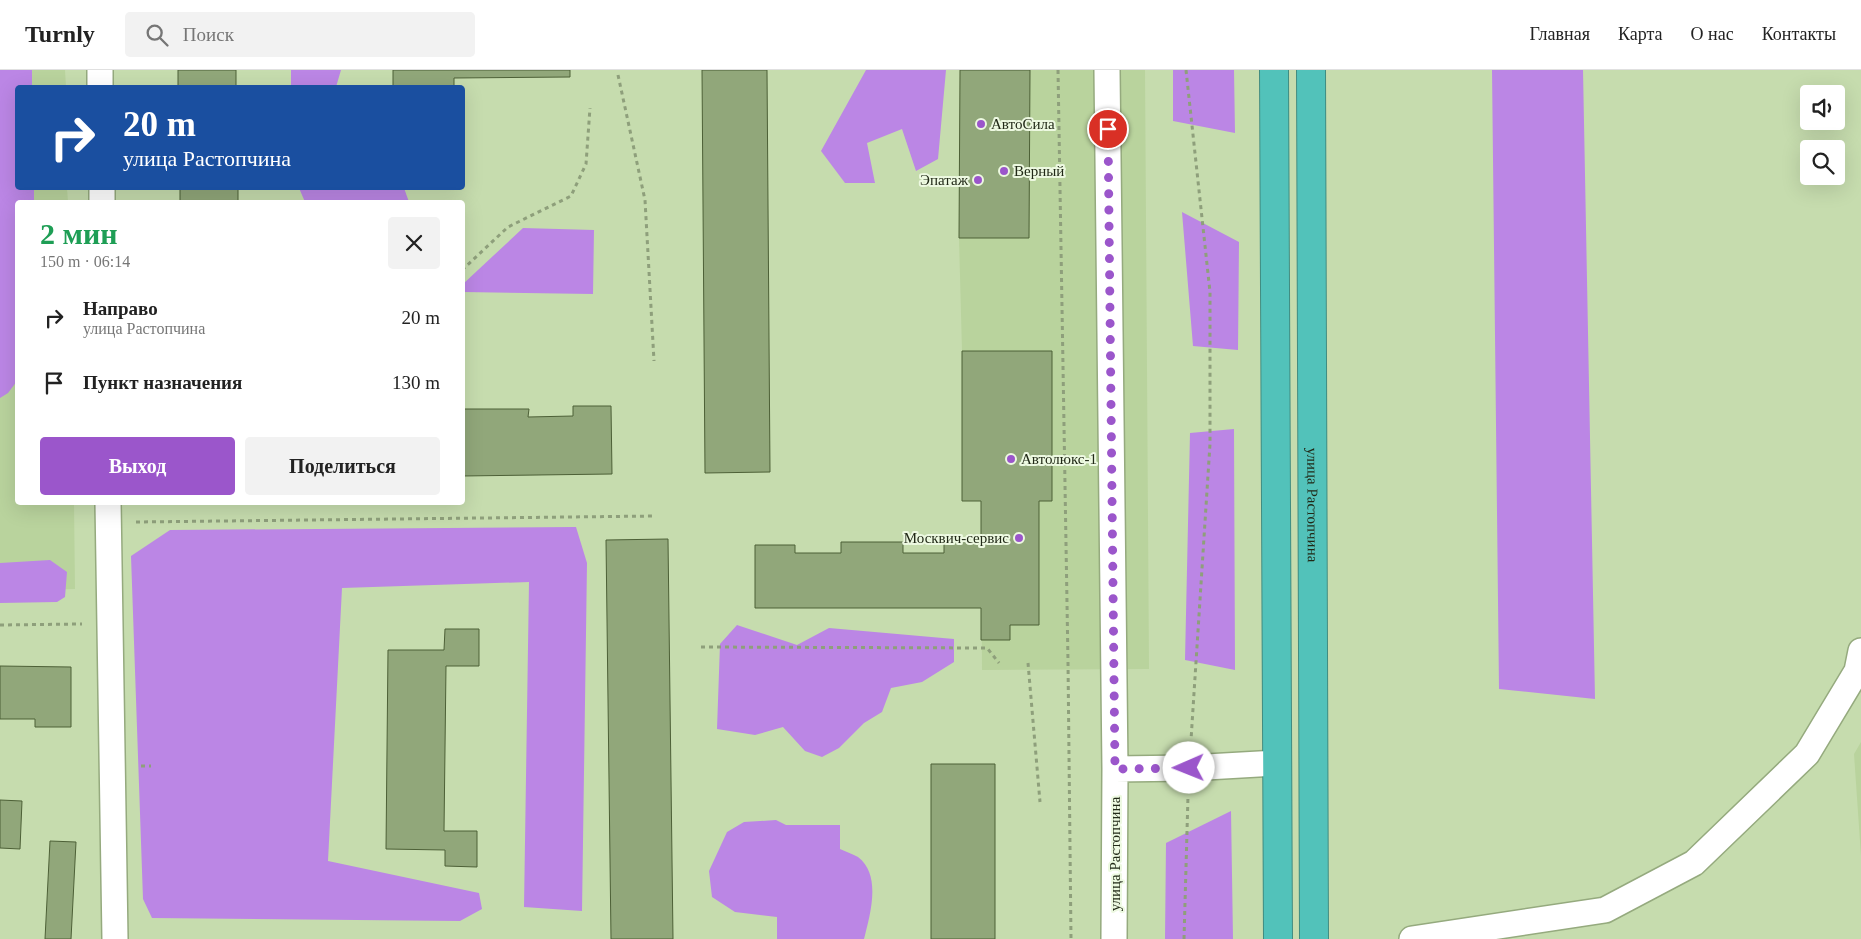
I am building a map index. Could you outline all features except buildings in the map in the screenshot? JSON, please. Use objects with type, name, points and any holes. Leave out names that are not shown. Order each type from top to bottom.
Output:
[{"type":"highway","points":[[1274,70],[1278,939]]},
{"type":"highway","name":"улица Растопчина","points":[[1311,70],[1314,939]]},
{"type":"street","points":[[100,70],[100,85]]},
{"type":"street","name":"улица Растопчина","points":[[1107,70],[1115,769],[1114,939]]},
{"type":"street","points":[[108,512],[115,939]]},
{"type":"street","points":[[1412,939],[1605,910],[1694,863],[1807,754],[1857,671],[1861,652]]},
{"type":"street","points":[[1115,769],[1189,768],[1278,763]]},
{"type":"path","points":[[1058,70],[1071,939]]},
{"type":"path","points":[[1184,939],[1189,768],[1210,444],[1210,292],[1186,70]]},
{"type":"path","points":[[618,75],[645,200],[654,361]]},
{"type":"path","points":[[465,267],[508,227],[571,196],[586,164],[590,108]]},
{"type":"path","points":[[108,512],[655,516]]},
{"type":"path","points":[[0,625],[110,624]]},
{"type":"path","points":[[701,647],[988,648],[999,663]]},
{"type":"path","points":[[1028,662],[1040,802]]},
{"type":"shaded area","points":[[0,70],[65,70],[66,85],[15,85],[15,190],[67,190],[68,200],[15,200],[15,505],[74,505],[75,589],[0,591]]},
{"type":"shaded area","points":[[0,70],[32,70],[32,85],[15,85],[15,190],[34,190],[34,200],[15,200],[15,384],[8,393],[0,398]]},
{"type":"shaded area","points":[[291,70],[341,70],[337,85],[291,85]]},
{"type":"shaded area","points":[[866,70],[946,70],[938,159],[916,171],[902,129],[867,143],[875,183],[845,183],[821,151]]},
{"type":"shaded area","points":[[960,70],[1145,70],[1149,669],[982,670],[981,501],[962,501],[962,351],[959,238]]},
{"type":"shaded area","points":[[1173,70],[1234,70],[1235,133],[1173,121]]},
{"type":"shaded area","points":[[1492,70],[1583,70],[1595,699],[1499,689]]},
{"type":"shaded area","points":[[300,190],[405,190],[408,200],[304,200]]},
{"type":"shaded area","points":[[1182,212],[1239,242],[1238,350],[1193,346]]},
{"type":"shaded area","points":[[523,228],[594,230],[593,294],[465,292],[465,282]]},
{"type":"shaded area","points":[[1234,429],[1235,670],[1185,660],[1190,433]]},
{"type":"shaded area","points":[[576,527],[587,563],[582,911],[524,907],[529,582],[342,588],[328,861],[479,893],[482,909],[460,921],[152,918],[143,899],[131,556],[170,530]]},
{"type":"shaded area","points":[[50,560],[67,572],[65,597],[57,602],[0,603],[0,563]]},
{"type":"shaded area","points":[[737,625],[797,645],[829,628],[954,639],[954,662],[922,682],[891,688],[882,712],[864,723],[839,748],[822,757],[805,751],[783,727],[755,735],[717,729],[720,644]]},
{"type":"shaded area","points":[[1861,742],[1861,856],[1854,754]]},
{"type":"shaded area","points":[[1231,811],[1233,939],[1165,939],[1166,843]]},
{"type":"shaded area","points":[[776,820],[786,825],[840,825],[840,849],[858,857],[870,874],[872,885],[871,907],[864,939],[777,939],[777,917],[735,912],[712,897],[709,871],[727,832],[744,822]]},
{"type":"place","name":"АвтоСила","points":[[981,124]]},
{"type":"place","name":"Верный","points":[[1004,171]]},
{"type":"place","name":"Эпатаж","points":[[978,180]]},
{"type":"place","name":"Автолюкс-1","points":[[1011,459]]},
{"type":"place","name":"Москвич-сервис","points":[[1019,538]]},
{"type":"route","points":[[1108,129],[1115,769],[1189,768]]}]
